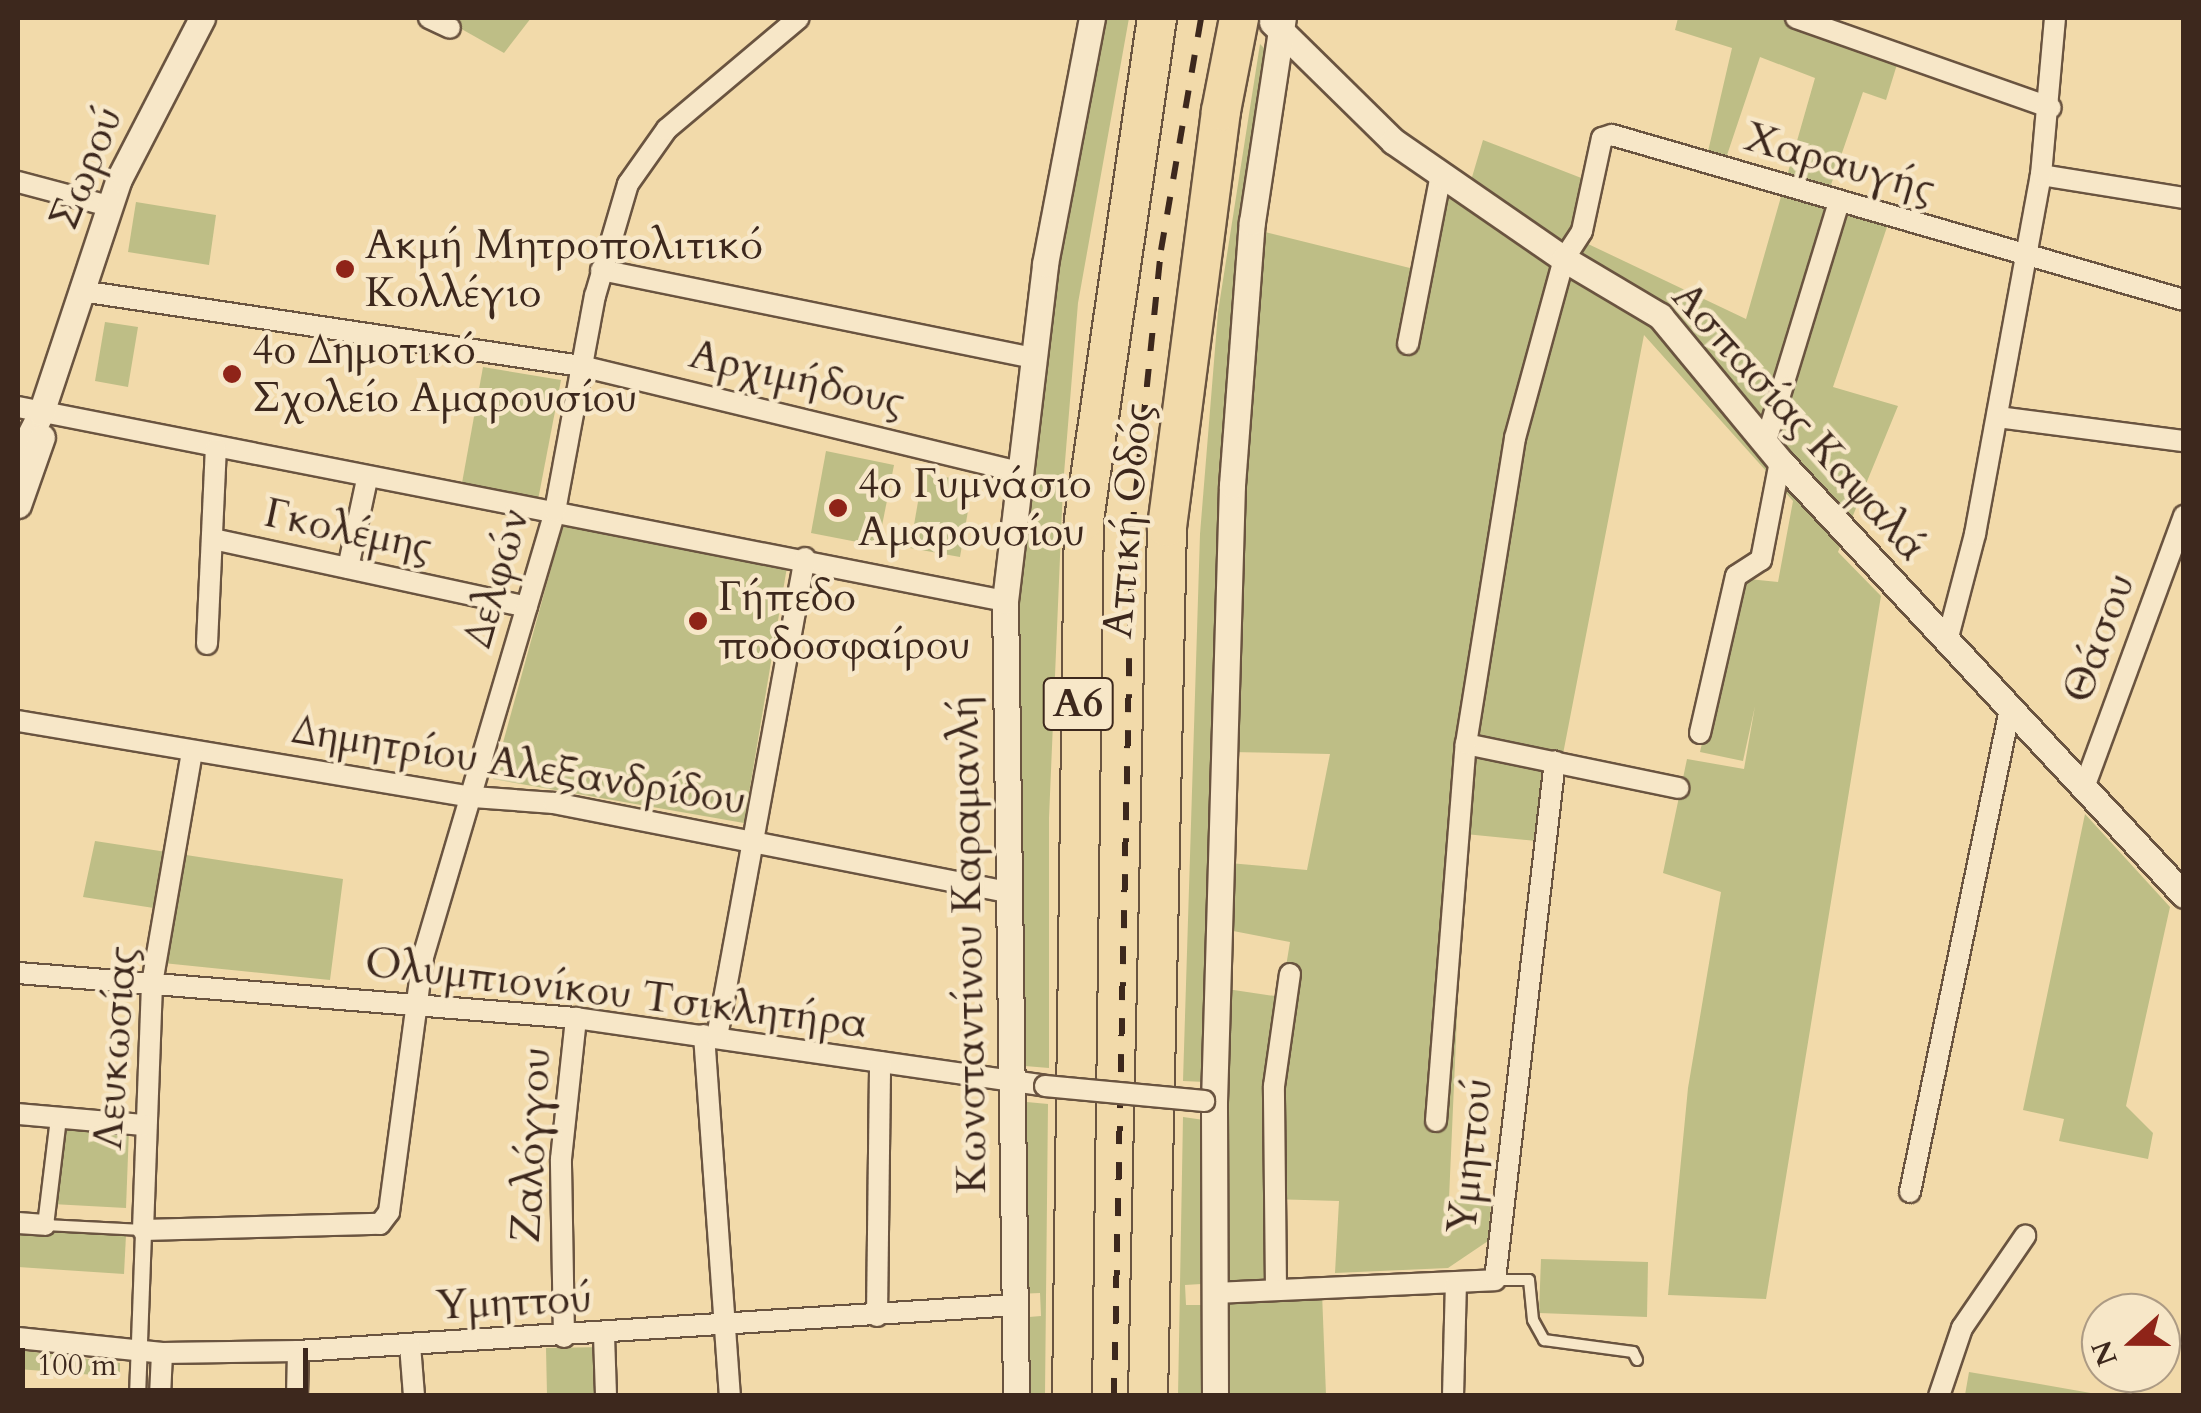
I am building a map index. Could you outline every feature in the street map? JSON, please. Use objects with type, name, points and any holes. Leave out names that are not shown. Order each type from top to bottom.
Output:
[{"type":"highway","name":"Αττική Οδός","points":[[1072,1396],[1084,520],[1156,18]]},
{"type":"highway","name":"Αττική Οδός","points":[[1148,1396],[1167,527],[1221,111],[1240,18]]},
{"type":"street","name":"Σωρού","points":[[18,458],[29,410],[82,292],[109,206],[202,18]]},
{"type":"street","points":[[430,18],[450,28]]},
{"type":"street","name":"Δελφών","points":[[142,1230],[380,1224],[389,1212],[414,1003],[555,511],[601,270],[628,184],[651,147],[799,18]]},
{"type":"street","name":"Κωνσταντίνου Καραμανλή","points":[[1016,1396],[1004,600],[1032,358],[1064,147],[1092,18]]},
{"type":"street","points":[[1796,18],[2051,108]]},
{"type":"street","points":[[1946,640],[1998,417],[2051,108],[2055,18]]},
{"type":"street","points":[[1215,1396],[1209,1102],[1234,447],[1242,314],[1272,95],[1277,22]]},
{"type":"street","name":"Ασπασίας Καψαλά","points":[[1277,22],[1324,79],[1441,174],[1564,260],[1660,316],[1772,452],[2184,894]]},
{"type":"street","points":[[1272,95],[1302,78],[1324,79]]},
{"type":"street","name":"Χαραυγής","points":[[1564,260],[1582,232],[1598,146],[1608,135],[2184,300]]},
{"type":"street","points":[[1408,344],[1441,174]]},
{"type":"street","points":[[2040,175],[2184,198]]},
{"type":"street","points":[[18,182],[109,206]]},
{"type":"street","points":[[1700,733],[1736,576],[1761,560],[1772,452],[1839,202]]},
{"type":"street","points":[[1436,1121],[1466,744],[1515,438],[1564,260]]},
{"type":"street","points":[[601,270],[1032,358]]},
{"type":"street","name":"Αρχιμήδους","points":[[82,292],[581,366],[1018,472]]},
{"type":"street","name":"Σωρού","points":[[18,505],[44,433],[29,410]]},
{"type":"street","points":[[29,410],[368,479],[805,558],[1004,600]]},
{"type":"street","points":[[1998,417],[2184,441]]},
{"type":"street","points":[[207,644],[216,449]]},
{"type":"street","points":[[348,568],[368,479]]},
{"type":"street","name":"Θάσου","points":[[2085,785],[2184,516]]},
{"type":"street","name":"Γκολέμης","points":[[213,539],[527,607]]},
{"type":"street","points":[[730,1396],[711,1036],[805,558]]},
{"type":"street","points":[[1910,1192],[2010,708]]},
{"type":"street","name":"Δημητρίου Αλεξανδρίδου","points":[[18,721],[473,796],[554,803],[750,837],[1008,892]]},
{"type":"street","points":[[1466,744],[1678,788]]},
{"type":"street","name":"Λευκωσίας","points":[[137,1396],[152,984],[192,752]]},
{"type":"street","name":"Υμηττού","points":[[1214,1293],[1495,1280],[1554,761]]},
{"type":"street","name":"Ολυμπιονίκου Τσικλητήρα","points":[[18,973],[576,1018],[1012,1082],[1209,1102]]},
{"type":"street","points":[[1276,1289],[1274,1086],[1290,974]]},
{"type":"street","name":"Ζαλόγγου","points":[[564,1337],[562,1159],[576,1018]]},
{"type":"street","points":[[877,1316],[880,1062]]},
{"type":"street","points":[[18,1114],[144,1125]]},
{"type":"street","points":[[18,1223],[45,1225],[58,1117]]},
{"type":"street","points":[[1939,1396],[1962,1328],[1990,1279],[2025,1236]]},
{"type":"street","points":[[1453,1396],[1456,1282]]},
{"type":"street","name":"Υμηττού","points":[[18,1338],[162,1353],[298,1350],[564,1337],[1015,1306]]},
{"type":"street","points":[[604,1334],[606,1396]]},
{"type":"street","points":[[410,1345],[414,1396]]},
{"type":"street","points":[[297,1396],[298,1350]]},
{"type":"street","points":[[160,1396],[162,1353]]},
{"type":"lane","points":[[45,1225],[142,1230]]},
{"type":"lane","points":[[1495,1280],[1529,1280],[1533,1320],[1544,1340],[1634,1352],[1637,1360]]},
{"type":"green space","points":[[442,18],[531,18],[504,53]]},
{"type":"green space","points":[[1102,18],[1129,18],[1078,303],[1063,486],[1049,818],[1049,1068],[1014,1065],[1008,645],[1047,298]]},
{"type":"green space","points":[[1678,18],[1782,18],[1899,58],[1886,100],[1863,92],[1823,208],[1887,227],[1833,387],[1898,406],[1838,552],[1881,596],[1766,1299],[1668,1295],[1688,1088],[1721,892],[1663,873],[1687,759],[1744,769],[1755,706],[1743,761],[1700,752],[1739,578],[1778,582],[1793,501],[1644,335],[1546,842],[1465,834],[1449,1199],[1491,1204],[1488,1241],[1448,1268],[1335,1273],[1339,1201],[1268,1199],[1271,1278],[1221,1282],[1227,989],[1281,997],[1290,942],[1228,930],[1229,863],[1307,870],[1330,754],[1231,752],[1257,230],[1422,271],[1442,183],[1467,194],[1483,140],[1602,186],[1586,243],[1746,319],[1815,78],[1760,57],[1724,164],[1706,160],[1732,48],[1675,30]]},
{"type":"green space","points":[[1260,44],[1269,53],[1232,315],[1218,534],[1205,1082],[1183,1081],[1200,534],[1218,312]]},
{"type":"green space","points":[[136,202],[216,215],[209,265],[128,252]]},
{"type":"green space","points":[[105,322],[138,327],[128,387],[95,381]]},
{"type":"green space","points":[[483,367],[561,380],[538,500],[462,483]]},
{"type":"green space","points":[[826,451],[894,465],[878,546],[811,533]]},
{"type":"green space","points":[[923,473],[973,482],[960,557],[910,548]]},
{"type":"green space","points":[[564,521],[787,567],[744,823],[493,779]]},
{"type":"green space","points":[[2085,814],[2170,907],[2126,1106],[2153,1133],[2148,1159],[2059,1141],[2064,1119],[2023,1110]]},
{"type":"green space","points":[[95,841],[343,879],[330,980],[163,963],[173,911],[83,897]]},
{"type":"green space","points":[[1015,1101],[1048,1104],[1045,1395],[1018,1395],[1017,1318],[1041,1316],[1040,1293],[1017,1294]]},
{"type":"green space","points":[[1183,1117],[1204,1120],[1201,1284],[1185,1285],[1186,1305],[1201,1305],[1203,1395],[1178,1396]]},
{"type":"green space","points":[[63,1125],[129,1129],[126,1208],[52,1204]]},
{"type":"green space","points":[[18,1229],[126,1235],[124,1274],[18,1267]]},
{"type":"green space","points":[[1541,1259],[1648,1262],[1647,1317],[1539,1313]]},
{"type":"green space","points":[[1322,1293],[1326,1395],[1230,1395],[1227,1300]]},
{"type":"green space","points":[[604,1347],[606,1395],[547,1395],[546,1348]]},
{"type":"green space","points":[[18,1350],[120,1363],[120,1377],[18,1369]]},
{"type":"green space","points":[[1969,1372],[2102,1395],[1965,1395]]},
{"type":"railway","points":[[1114,1396],[1132,530],[1161,250],[1201,18]]},
{"type":"place","name":"Ακμή Μητροπολιτικό Κολλέγιο","points":[[345,269]]},
{"type":"place","name":"4ο Δημοτικό Σχολείο Αμαρουσίου","points":[[232,374]]},
{"type":"place","name":"4ο Γυμνάσιο Αμαρουσίου","points":[[838,508]]},
{"type":"place","name":"Γήπεδο ποδοσφαίρου","points":[[698,621]]}]
